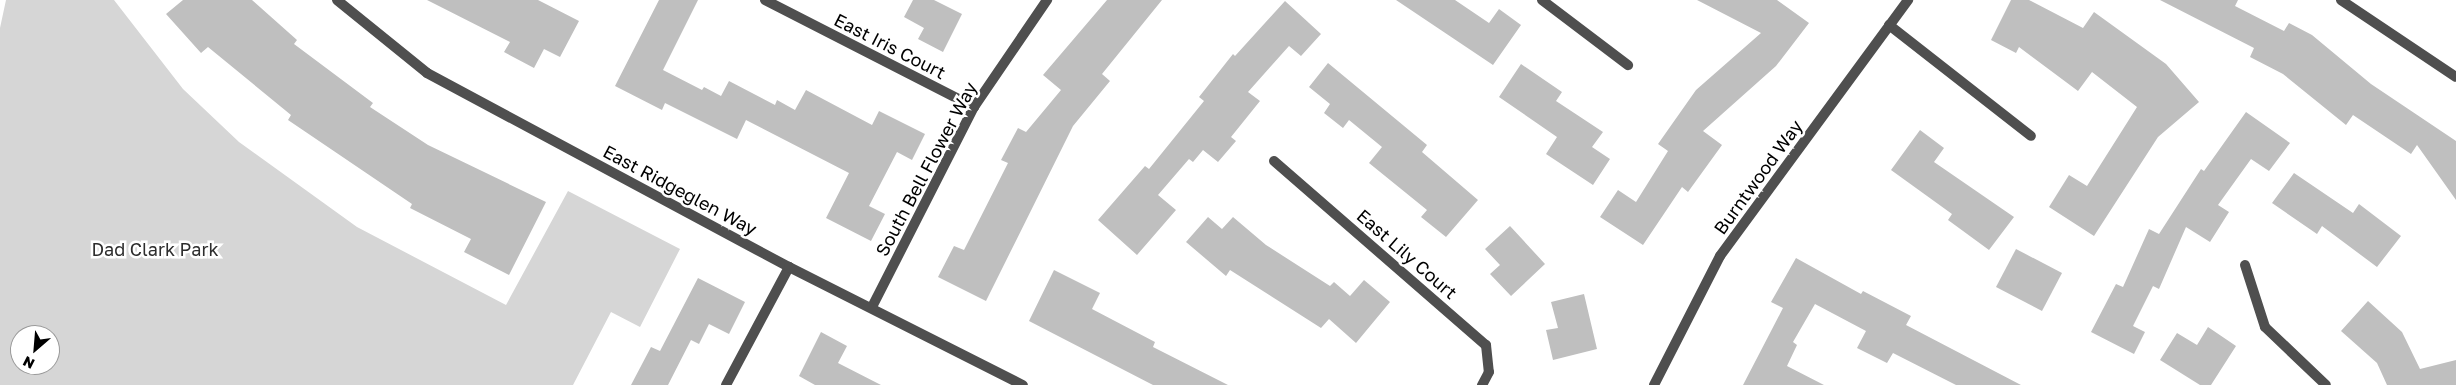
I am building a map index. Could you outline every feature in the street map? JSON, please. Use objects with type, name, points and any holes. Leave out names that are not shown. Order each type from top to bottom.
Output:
[{"type":"street","name":"East Iris Court","points":[[765,0],[974,107]]},
{"type":"street","name":"South Bell Flower Way","points":[[872,307],[974,107],[1047,0]]},
{"type":"street","points":[[1542,0],[1628,64]]},
{"type":"street","name":"Burntwood Way","points":[[1654,385],[1720,256],[1908,0]]},
{"type":"street","points":[[2341,0],[2456,77]]},
{"type":"street","name":"East Ridgeglen Way","points":[[340,1],[427,73],[789,267],[872,307],[1023,385]]},
{"type":"street","points":[[1889,25],[2031,136]]},
{"type":"street","name":"East Lily Court","points":[[1274,161],[1486,345],[1489,372],[1482,385]]},
{"type":"street","points":[[2245,265],[2266,327],[2326,385]]},
{"type":"street","points":[[726,385],[789,267]]},
{"type":"green space","name":"Dad Clark Park","points":[[6,0],[114,0],[183,89],[239,142],[357,227],[506,305],[568,191],[680,249],[640,327],[611,312],[573,385],[0,385],[0,28]]},
{"type":"building","points":[[183,0],[252,0],[297,40],[294,44],[373,103],[370,107],[428,145],[546,202],[509,275],[464,252],[471,239],[410,208],[412,204],[288,120],[291,115],[208,47],[201,53],[166,14]]},
{"type":"building","points":[[427,0],[538,0],[579,21],[560,57],[544,49],[534,68],[504,52],[510,42]]},
{"type":"building","points":[[659,0],[698,0],[663,70],[702,90],[704,87],[721,96],[729,81],[775,105],[777,100],[795,110],[806,90],[872,125],[879,111],[925,134],[912,160],[897,152],[869,206],[885,214],[871,241],[826,218],[849,173],[746,120],[737,139],[665,103],[662,110],[615,86]]},
{"type":"building","points":[[913,0],[934,0],[962,14],[943,52],[918,39],[924,28],[904,17]]},
{"type":"building","points":[[1107,0],[1162,0],[1102,74],[1110,81],[1073,126],[986,301],[938,277],[954,246],[964,250],[1008,163],[1001,160],[1018,128],[1026,132],[1061,90],[1043,75]]},
{"type":"building","points":[[1396,0],[1455,0],[1489,23],[1499,9],[1521,25],[1493,65]]},
{"type":"building","points":[[1697,0],[1777,0],[1809,23],[1776,66],[1703,131],[1722,145],[1688,192],[1682,187],[1643,245],[1600,217],[1618,190],[1636,202],[1668,151],[1658,144],[1696,90],[1761,33]]},
{"type":"building","points":[[2011,0],[2029,0],[2083,28],[2094,12],[2166,64],[2199,102],[2158,137],[2094,236],[2049,207],[2069,175],[2087,186],[2137,107],[2092,72],[2078,91],[2019,47],[2016,53],[1991,40]]},
{"type":"building","points":[[2160,0],[2238,0],[2235,6],[2284,31],[2289,23],[2312,35],[2371,84],[2456,141],[2456,200],[2417,145],[2411,154],[2353,115],[2346,125],[2283,74],[2250,57],[2254,48]]},
{"type":"building","points":[[1285,1],[1321,34],[1301,56],[1289,46],[1248,92],[1260,101],[1231,137],[1236,141],[1218,162],[1203,150],[1193,162],[1189,159],[1158,195],[1176,210],[1137,255],[1098,220],[1145,166],[1149,169],[1204,101],[1199,97],[1233,54],[1235,56]]},
{"type":"building","points":[[1328,63],[1427,145],[1422,152],[1478,200],[1446,237],[1421,217],[1427,210],[1369,163],[1382,147],[1349,120],[1343,128],[1324,113],[1330,104],[1309,87]]},
{"type":"building","points":[[1521,64],[1562,92],[1556,101],[1603,132],[1592,147],[1610,159],[1593,185],[1546,154],[1557,137],[1499,97]]},
{"type":"building","points":[[2246,112],[2290,143],[2269,171],[2251,159],[2218,205],[2229,212],[2210,242],[2186,227],[2159,289],[2153,286],[2133,326],[2145,332],[2134,354],[2091,332],[2116,284],[2123,287],[2149,229],[2159,234],[2201,169],[2204,171]]},
{"type":"building","points":[[1920,130],[1944,148],[1934,162],[2014,217],[1989,250],[1948,220],[1952,214],[1891,170]]},
{"type":"building","points":[[2294,173],[2353,213],[2359,204],[2401,236],[2377,267],[2322,226],[2317,234],[2272,203]]},
{"type":"building","points":[[1208,217],[1222,229],[1233,217],[1266,245],[1330,286],[1334,282],[1350,296],[1364,280],[1390,302],[1356,343],[1329,319],[1321,328],[1230,270],[1226,276],[1186,242]]},
{"type":"building","points":[[1510,226],[1545,264],[1511,296],[1490,274],[1500,265],[1485,249]]},
{"type":"building","points":[[2016,249],[2062,273],[2042,311],[1996,287]]},
{"type":"building","points":[[1796,258],[1861,294],[1863,291],[1911,316],[1906,325],[2021,385],[1956,385],[1893,353],[1887,363],[1857,348],[1866,331],[1815,304],[1793,342],[1797,345],[1787,366],[1824,385],[1743,385],[1783,308],[1771,302]]},
{"type":"building","points":[[1054,270],[1100,293],[1092,309],[1155,342],[1153,347],[1228,385],[1153,385],[1029,321]]},
{"type":"building","points":[[698,278],[745,302],[729,334],[709,324],[699,344],[691,340],[668,385],[631,385],[651,347],[660,351]]},
{"type":"building","points":[[1584,294],[1597,349],[1553,360],[1546,330],[1558,328],[1551,302]]},
{"type":"building","points":[[2368,301],[2402,332],[2420,369],[2456,360],[2456,385],[2387,385],[2377,363],[2341,331]]},
{"type":"building","points":[[2208,327],[2236,346],[2211,385],[2200,385],[2160,360],[2177,333],[2197,345]]},
{"type":"building","points":[[821,332],[847,346],[838,363],[881,385],[815,385],[799,376]]}]
